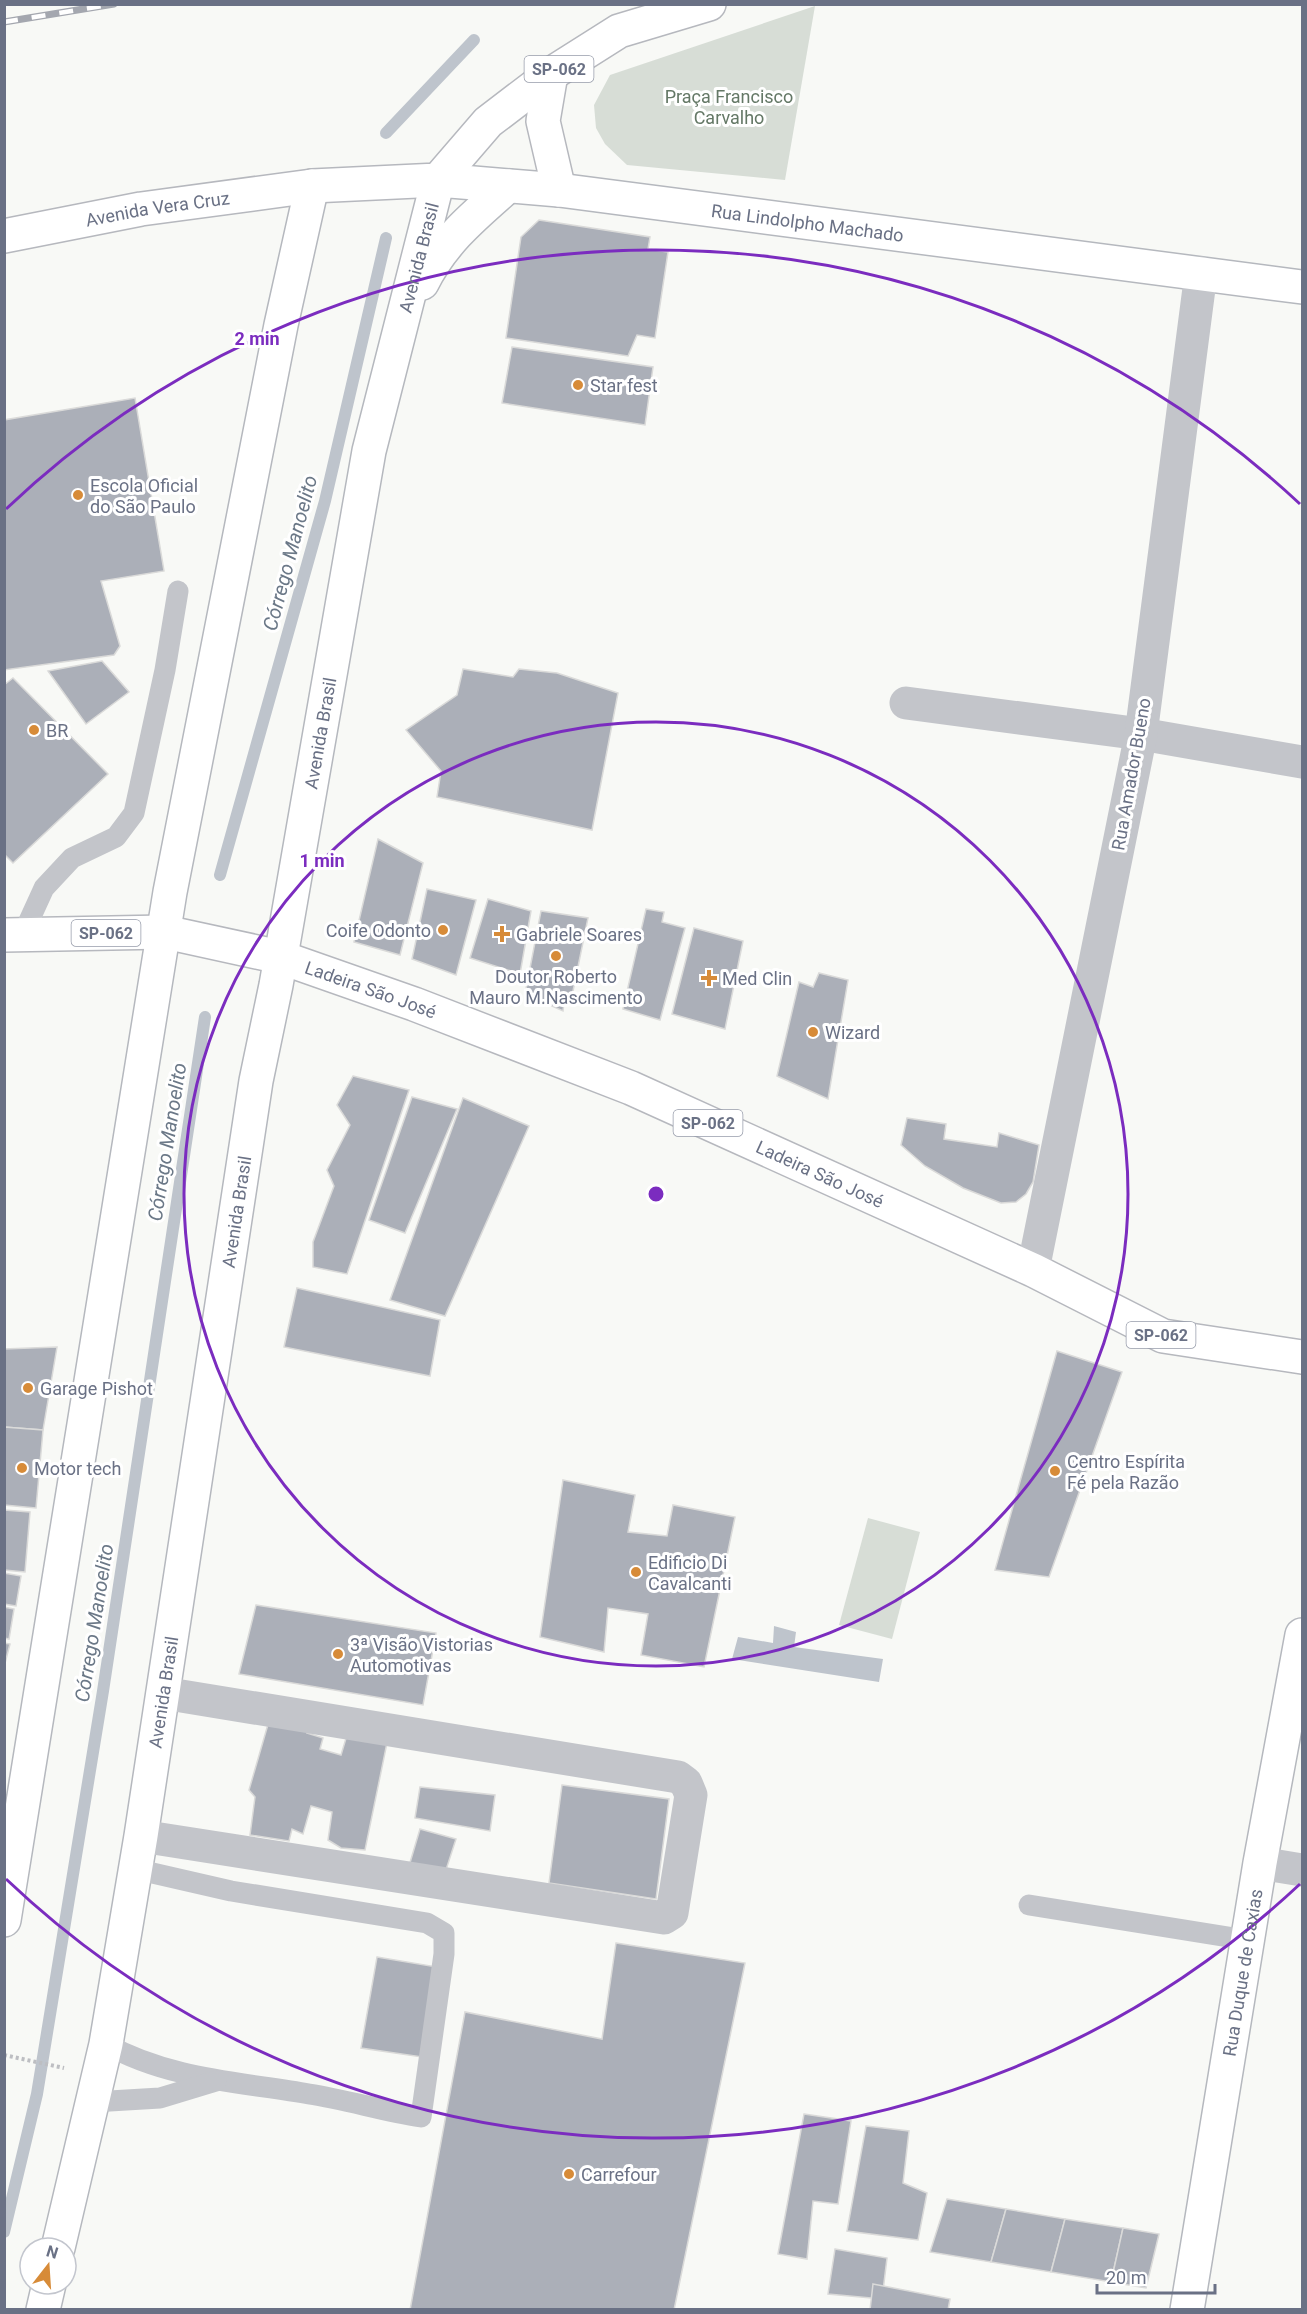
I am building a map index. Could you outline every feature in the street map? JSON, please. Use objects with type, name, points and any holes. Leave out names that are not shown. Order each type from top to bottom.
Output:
[{"type":"main road","name":"SP-062","points":[[438,180],[488,122],[551,74],[619,31],[709,4]]},
{"type":"main road","points":[[551,74],[543,121],[559,190]]},
{"type":"main road","name":"Rua Lindolpho Machado","points":[[312,186],[438,180],[559,190],[1302,286]]},
{"type":"main road","name":"Avenida Brasil","points":[[61,2236],[106,2044],[141,1836],[256,1081],[369,451],[438,180]]},
{"type":"main road","points":[[5,1915],[170,892],[281,325],[312,186]]},
{"type":"main road","name":"Avenida Vera Cruz","points":[[4,236],[141,209],[312,186]]},
{"type":"main road","points":[[401,328],[435,256],[468,221],[508,186]]},
{"type":"main road","name":"SP-062","points":[[14,935],[165,932]]},
{"type":"main road","name":"Ladeira São José","points":[[165,932],[280,957],[414,1004],[631,1088],[1033,1270],[1163,1336],[1302,1356]]},
{"type":"main road","name":"Rua Duque de Caxias","points":[[1188,2310],[1260,1863],[1302,1635]]},
{"type":"street","name":"Rua Amador Bueno","points":[[1033,1270],[1141,734],[1202,273]]},
{"type":"street","points":[[906,703],[1141,734],[1302,762]]},
{"type":"street","points":[[141,1836],[664,1918],[672,1913],[690,1807],[691,1795],[686,1783],[678,1777],[163,1694]]},
{"type":"street","points":[[1260,1863],[1302,1870]]},
{"type":"lane","points":[[14,935],[44,888],[72,858],[116,837],[134,813],[165,670],[177,591]]},
{"type":"lane","points":[[106,2044],[132,2058],[216,2081],[308,2094],[421,2117],[444,1954],[444,1933],[427,1923],[231,1891],[135,1869]]},
{"type":"lane","points":[[1029,1905],[1247,1940]]},
{"type":"lane","points":[[93,2103],[160,2098],[216,2081]]},
{"type":"path","points":[[4,2055],[71,2070]]},
{"type":"green space","name":"Praça Francisco Carvalho","points":[[815,6],[785,180],[627,165],[605,144],[596,128],[594,105],[610,75]]},
{"type":"green space","points":[[868,1518],[920,1532],[892,1639],[839,1625]]},
{"type":"shaded area","points":[[774,1626],[796,1632],[794,1647],[883,1659],[879,1682],[732,1659],[738,1637],[773,1643]]},
{"type":"building","points":[[539,220],[650,237],[648,249],[668,252],[655,338],[637,335],[628,356],[506,338],[521,237]]},
{"type":"building","name":"Star fest","points":[[512,347],[653,367],[645,425],[502,403]]},
{"type":"building","name":"Escola Oficial do São Paulo","points":[[135,398],[164,571],[101,581],[120,646],[114,655],[4,670],[4,420]]},
{"type":"building","name":"BR","points":[[102,661],[129,692],[86,724],[48,671]]},
{"type":"building","points":[[463,669],[513,677],[519,669],[557,673],[618,693],[592,830],[437,797],[441,771],[406,730],[457,695]]},
{"type":"building","name":"BR","points":[[13,678],[108,774],[13,863],[4,854],[4,685]]},
{"type":"building","points":[[378,839],[423,863],[400,955],[354,942]]},
{"type":"building","name":"Coife Odonto","points":[[427,889],[476,900],[456,975],[412,959]]},
{"type":"building","name":"Gabriele Soares","points":[[488,899],[531,911],[520,974],[470,958]]},
{"type":"building","points":[[646,909],[664,912],[662,922],[685,928],[660,1020],[623,1009]]},
{"type":"building","name":"Doutor Roberto Mauro M.Nascimento","points":[[541,911],[588,918],[572,996],[565,994],[563,1011],[525,994]]},
{"type":"building","name":"Med Clin","points":[[694,928],[743,941],[725,1029],[672,1014]]},
{"type":"building","name":"Wizard","points":[[819,973],[848,980],[828,1099],[777,1076],[799,982],[813,987]]},
{"type":"building","points":[[353,1076],[409,1090],[347,1274],[313,1267],[313,1242],[334,1186],[327,1170],[350,1125],[337,1105]]},
{"type":"building","points":[[412,1097],[457,1109],[405,1233],[369,1220]]},
{"type":"building","points":[[463,1098],[529,1126],[445,1316],[390,1300]]},
{"type":"building","points":[[907,1118],[946,1124],[944,1139],[997,1147],[999,1133],[1039,1145],[1033,1182],[1026,1194],[1016,1202],[1001,1203],[963,1188],[925,1166],[901,1145]]},
{"type":"building","points":[[297,1288],[440,1320],[430,1376],[284,1347]]},
{"type":"building","name":"Garage Pishot","points":[[57,1347],[43,1430],[4,1427],[4,1349]]},
{"type":"building","name":"Centro Espírita Fé pela Razão","points":[[1057,1351],[1122,1372],[1049,1577],[995,1570]]},
{"type":"building","name":"Motor tech","points":[[4,1427],[43,1430],[36,1508],[4,1505]]},
{"type":"building","name":"Edificio Di Cavalcanti","points":[[563,1480],[635,1495],[628,1532],[667,1536],[673,1505],[735,1517],[704,1667],[641,1655],[648,1614],[608,1608],[604,1652],[540,1637]]},
{"type":"building","points":[[4,1510],[30,1512],[25,1572],[4,1570]]},
{"type":"building","points":[[4,1573],[21,1576],[16,1606],[4,1604]]},
{"type":"building","name":"3ª Visão Vistorias Automotivas","points":[[256,1605],[436,1633],[423,1705],[239,1674]]},
{"type":"building","points":[[4,1607],[14,1609],[9,1639],[4,1638]]},
{"type":"building","points":[[4,1643],[10,1644],[4,1667]]},
{"type":"building","points":[[271,1714],[311,1724],[307,1733],[323,1738],[320,1749],[341,1755],[347,1735],[388,1738],[365,1850],[341,1848],[328,1840],[332,1812],[311,1806],[303,1834],[292,1829],[289,1841],[250,1835],[255,1797],[249,1790]]},
{"type":"building","points":[[562,1785],[669,1799],[656,1899],[549,1883]]},
{"type":"building","points":[[420,1787],[495,1795],[490,1831],[415,1818]]},
{"type":"building","points":[[420,1829],[456,1839],[445,1873],[409,1866]]},
{"type":"building","name":"Carrefour","points":[[616,1943],[745,1963],[674,2310],[410,2310],[465,2012],[602,2039]]},
{"type":"building","points":[[377,1957],[437,1967],[422,2057],[361,2048]]},
{"type":"building","points":[[804,2114],[851,2121],[838,2204],[813,2201],[807,2259],[778,2254]]},
{"type":"building","points":[[866,2126],[909,2131],[903,2183],[927,2193],[918,2240],[847,2231]]},
{"type":"building","points":[[947,2199],[1006,2209],[991,2262],[930,2252]]},
{"type":"building","points":[[1006,2209],[1065,2219],[1051,2272],[991,2262]]},
{"type":"building","points":[[1065,2219],[1123,2228],[1111,2282],[1051,2272]]},
{"type":"building","points":[[1123,2228],[1159,2234],[1146,2288],[1111,2282]]},
{"type":"building","points":[[835,2249],[887,2258],[882,2299],[828,2294]]},
{"type":"building","points":[[873,2284],[950,2299],[948,2310],[870,2310]]},
{"type":"waterway","name":"Córrego Manoelito","points":[[386,133],[474,40]]},
{"type":"waterway","name":"Córrego Manoelito","points":[[220,875],[325,501],[386,238]]},
{"type":"waterway","name":"Córrego Manoelito","points":[[4,2232],[37,2094],[103,1691],[205,1017]]},
{"type":"railway","points":[[4,22],[114,4]]},
{"type":"place","name":"Star fest","points":[[578,385]]},
{"type":"place","name":"Escola Oficial do São Paulo","points":[[78,495]]},
{"type":"place","name":"BR","points":[[34,730]]},
{"type":"place","name":"Coife Odonto","points":[[443,930]]},
{"type":"place","name":"Gabriele Soares","points":[[502,934]]},
{"type":"place","name":"Doutor Roberto Mauro M.Nascimento","points":[[556,956]]},
{"type":"place","name":"Med Clin","points":[[709,978]]},
{"type":"place","name":"Wizard","points":[[813,1032]]},
{"type":"place","name":"Garage Pishot","points":[[28,1388]]},
{"type":"place","name":"Motor tech","points":[[22,1468]]},
{"type":"place","name":"Centro Espírita Fé pela Razão","points":[[1055,1471]]},
{"type":"place","name":"Edificio Di Cavalcanti","points":[[636,1572]]},
{"type":"place","name":"3ª Visão Vistorias Automotivas","points":[[338,1654]]},
{"type":"place","name":"Carrefour","points":[[569,2174]]}]
